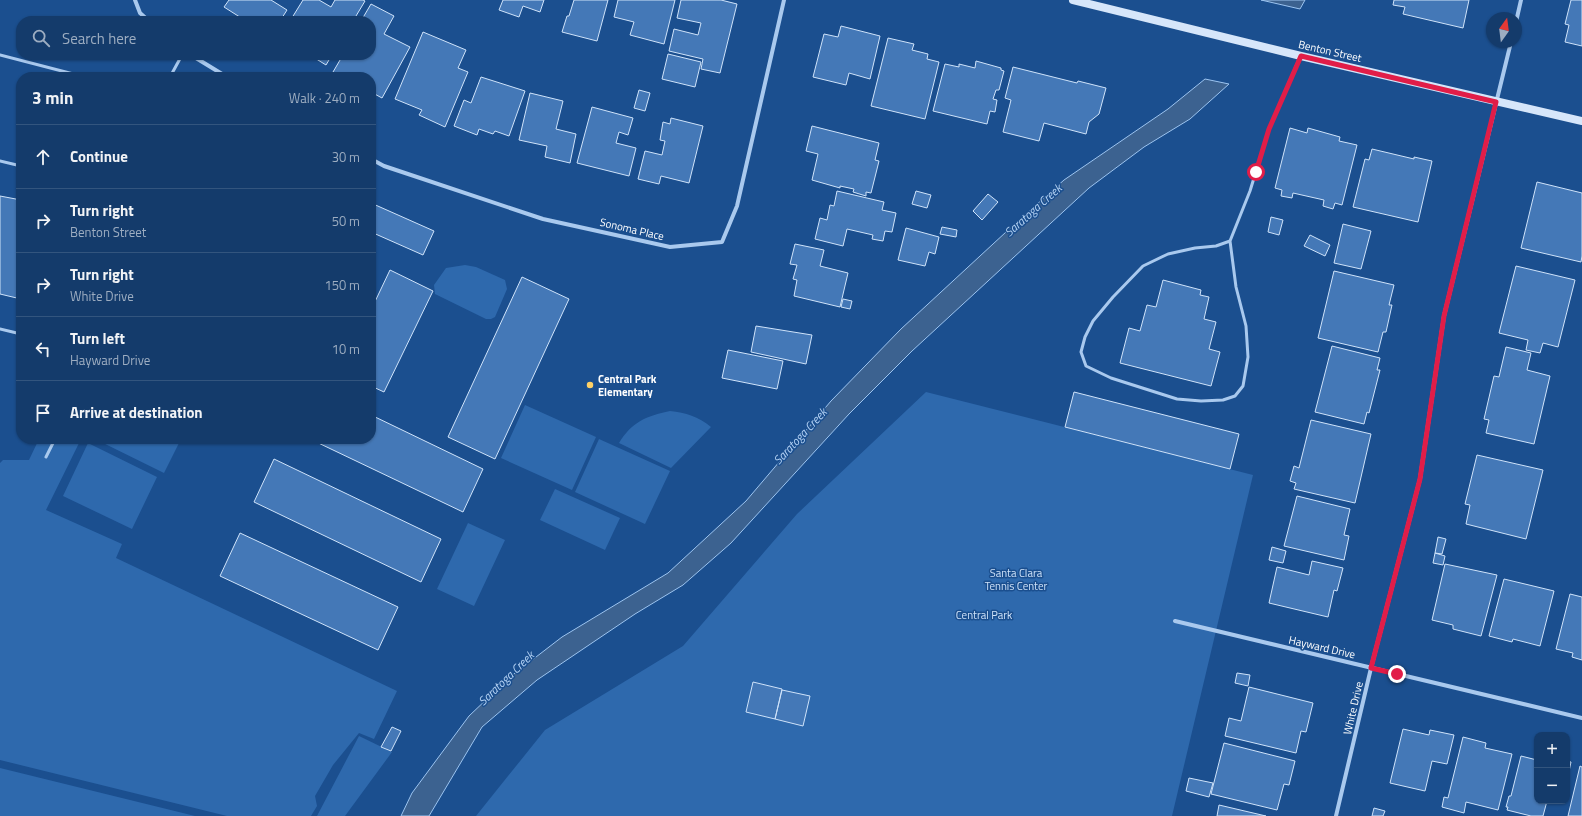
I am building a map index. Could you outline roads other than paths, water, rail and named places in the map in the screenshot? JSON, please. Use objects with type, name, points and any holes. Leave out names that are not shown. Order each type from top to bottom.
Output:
[{"type":"main road","name":"Benton Street","points":[[1073,0],[1301,56],[1582,121]]},
{"type":"street","points":[[135,0],[140,13],[143,16]]},
{"type":"street","name":"Sonoma Place","points":[[376,162],[384,166],[543,219],[670,247],[722,242],[737,206],[784,0]]},
{"type":"street","points":[[1518,12],[1521,0]]},
{"type":"street","name":"White Drive","points":[[1336,816],[1371,668],[1420,479],[1444,316],[1510,48]]},
{"type":"street","points":[[199,60],[218,72]]},
{"type":"street","name":"Hayward Drive","points":[[1175,621],[1582,718]]},
{"type":"lane","points":[[0,55],[16,59]]},
{"type":"lane","points":[[1230,241],[1216,246],[1196,248],[1168,254],[1143,266],[1113,296],[1093,321],[1080,352],[1086,366],[1111,378],[1177,399],[1201,401],[1223,400],[1235,396],[1243,386],[1248,357],[1246,326],[1236,287],[1230,241],[1250,191],[1269,129],[1301,56]]},
{"type":"lane","points":[[19,60],[66,72]]},
{"type":"lane","points":[[173,72],[179,60]]},
{"type":"lane","points":[[0,161],[16,165]]},
{"type":"lane","points":[[0,330],[16,333]]},
{"type":"lane","points":[[46,457],[52,444]]},
{"type":"water","points":[[1261,0],[1305,0],[1300,9]]},
{"type":"water","name":"Saratoga Creek","points":[[1205,79],[1229,84],[1190,119],[1144,147],[1089,188],[912,351],[849,414],[731,543],[683,585],[635,614],[537,680],[482,727],[429,816],[401,816],[412,793],[469,716],[510,677],[562,637],[668,573],[746,501],[831,401],[901,329],[1019,220],[1064,180],[1168,109]]},
{"type":"place","name":"Central Park Elementary","points":[[590,385]]},
{"type":"park label","name":"Santa Clara Tennis Center","points":[[1016,579]]},
{"type":"park label","name":"Central Park","points":[[984,615]]}]
